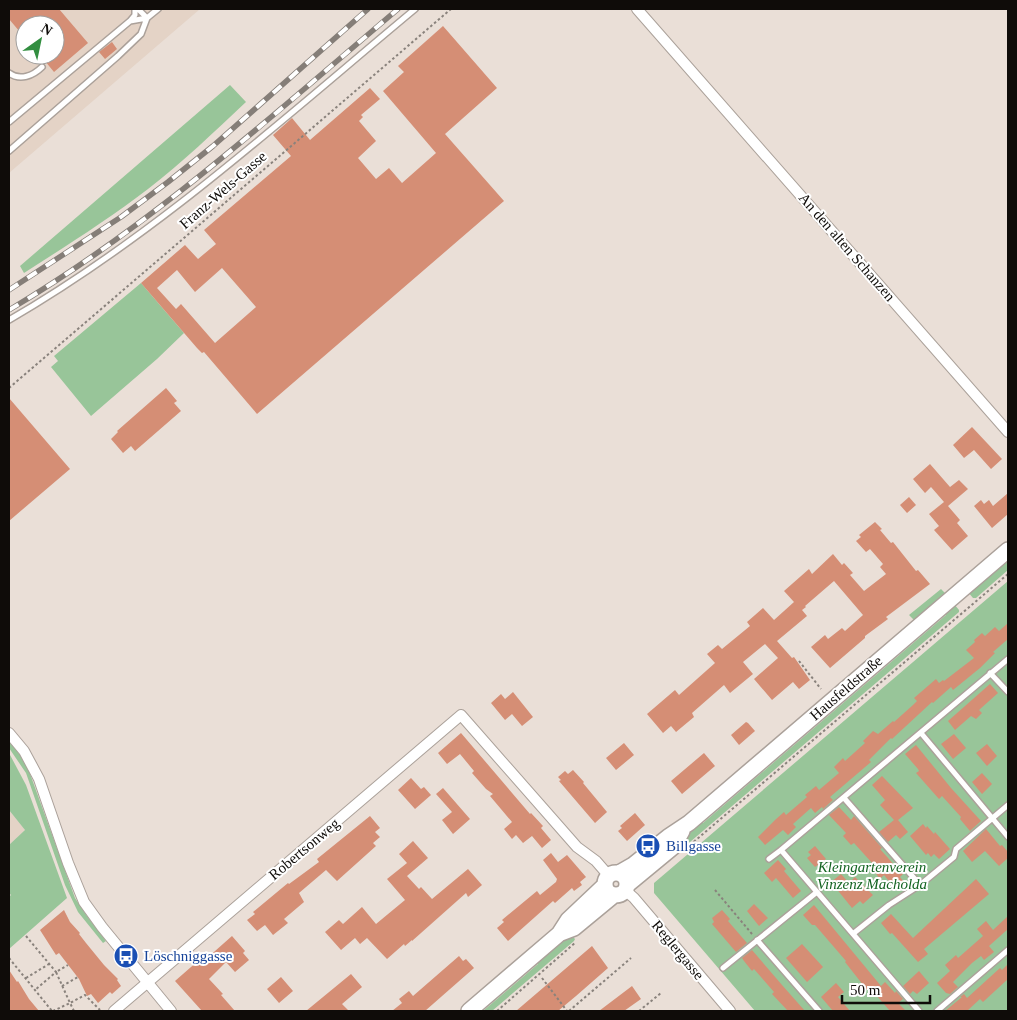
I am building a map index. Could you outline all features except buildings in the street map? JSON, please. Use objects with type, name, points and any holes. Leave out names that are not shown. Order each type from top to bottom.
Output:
[{"type":"street","name":"An den alten Schanzen","points":[[637,9],[1008,432]]},
{"type":"street","name":"Hausfeldstraße","points":[[469,1011],[559,934],[568,920],[616,884],[633,865],[668,836],[684,827],[1008,550]]},
{"type":"street","name":"Robertsonweg","points":[[114,1011],[462,715],[577,847],[596,862],[616,884]]},
{"type":"street","points":[[9,733],[24,751],[39,779],[68,863],[84,902],[171,1011]]},
{"type":"street","name":"Reglergasse","points":[[616,884],[634,898],[730,1011]]},
{"type":"lane","points":[[9,122],[130,21],[137,9],[147,18]]},
{"type":"lane","points":[[130,21],[147,18],[158,9]]},
{"type":"lane","points":[[9,320],[59,289],[169,211],[415,9]]},
{"type":"lane","points":[[9,151],[141,34],[147,18]]},
{"type":"lane","points":[[9,73],[14,77],[25,77],[34,74],[42,67]]},
{"type":"lane","points":[[768,859],[844,798],[1008,659]]},
{"type":"lane","points":[[990,673],[1008,692]]},
{"type":"lane","points":[[920,733],[1008,837]]},
{"type":"lane","points":[[844,798],[920,885]]},
{"type":"lane","points":[[854,933],[920,885],[954,857],[956,849],[1008,805]]},
{"type":"lane","points":[[781,850],[919,1011]]},
{"type":"lane","points":[[723,968],[817,892]]},
{"type":"lane","points":[[758,940],[819,1011]]},
{"type":"lane","points":[[937,1011],[1008,950]]},
{"type":"path","name":"Franz-Wels-Gasse","points":[[9,388],[451,9]]},
{"type":"path","points":[[688,848],[1008,574]]},
{"type":"path","points":[[799,661],[821,689]]},
{"type":"path","points":[[715,890],[758,940]]},
{"type":"path","points":[[26,936],[56,972],[74,1011]]},
{"type":"path","points":[[496,1011],[581,938]]},
{"type":"path","points":[[9,958],[53,1011],[85,995],[100,1010]]},
{"type":"path","points":[[542,978],[568,1011],[630,958]]},
{"type":"path","points":[[26,978],[49,964]]},
{"type":"path","points":[[35,990],[56,972],[68,965]]},
{"type":"path","points":[[62,986],[78,977]]},
{"type":"path","points":[[639,1011],[660,993]]},
{"type":"shaded area","points":[[9,9],[200,9],[9,173]]},
{"type":"shaded area","points":[[9,810],[25,830],[9,845]]},
{"type":"green space","points":[[230,85],[246,102],[198,147],[133,200],[24,273],[20,266]]},
{"type":"green space","points":[[141,283],[184,333],[91,416],[51,367],[58,361],[54,356]]},
{"type":"green space","points":[[1008,558],[1008,570],[976,598],[973,598],[968,592]]},
{"type":"green space","name":"Kleingartenverein Vinzenz Macholda","points":[[1008,581],[1008,1011],[755,1011],[654,893],[654,883]]},
{"type":"green space","points":[[941,589],[946,594],[915,621],[909,615]]},
{"type":"green space","points":[[954,604],[959,612],[680,849],[687,834],[701,821],[703,823],[946,615],[944,612]]},
{"type":"green space","points":[[9,741],[29,771],[75,898],[106,941],[103,943],[78,912],[65,885],[26,773],[9,748]]},
{"type":"green space","points":[[9,753],[26,785],[67,898],[9,949],[9,897],[11,895],[9,893],[9,845],[25,830],[9,810]]},
{"type":"green space","points":[[571,935],[575,939],[574,941],[492,1011],[483,1011],[538,964],[537,961]]},
{"type":"railway","points":[[9,290],[121,217],[168,182],[213,146],[368,9]]},
{"type":"railway","points":[[9,310],[61,277],[162,206],[257,129],[398,9]]},
{"type":"place","name":"Billgasse","points":[[648,846]]},
{"type":"place","name":"Löschniggasse","points":[[126,956]]}]
